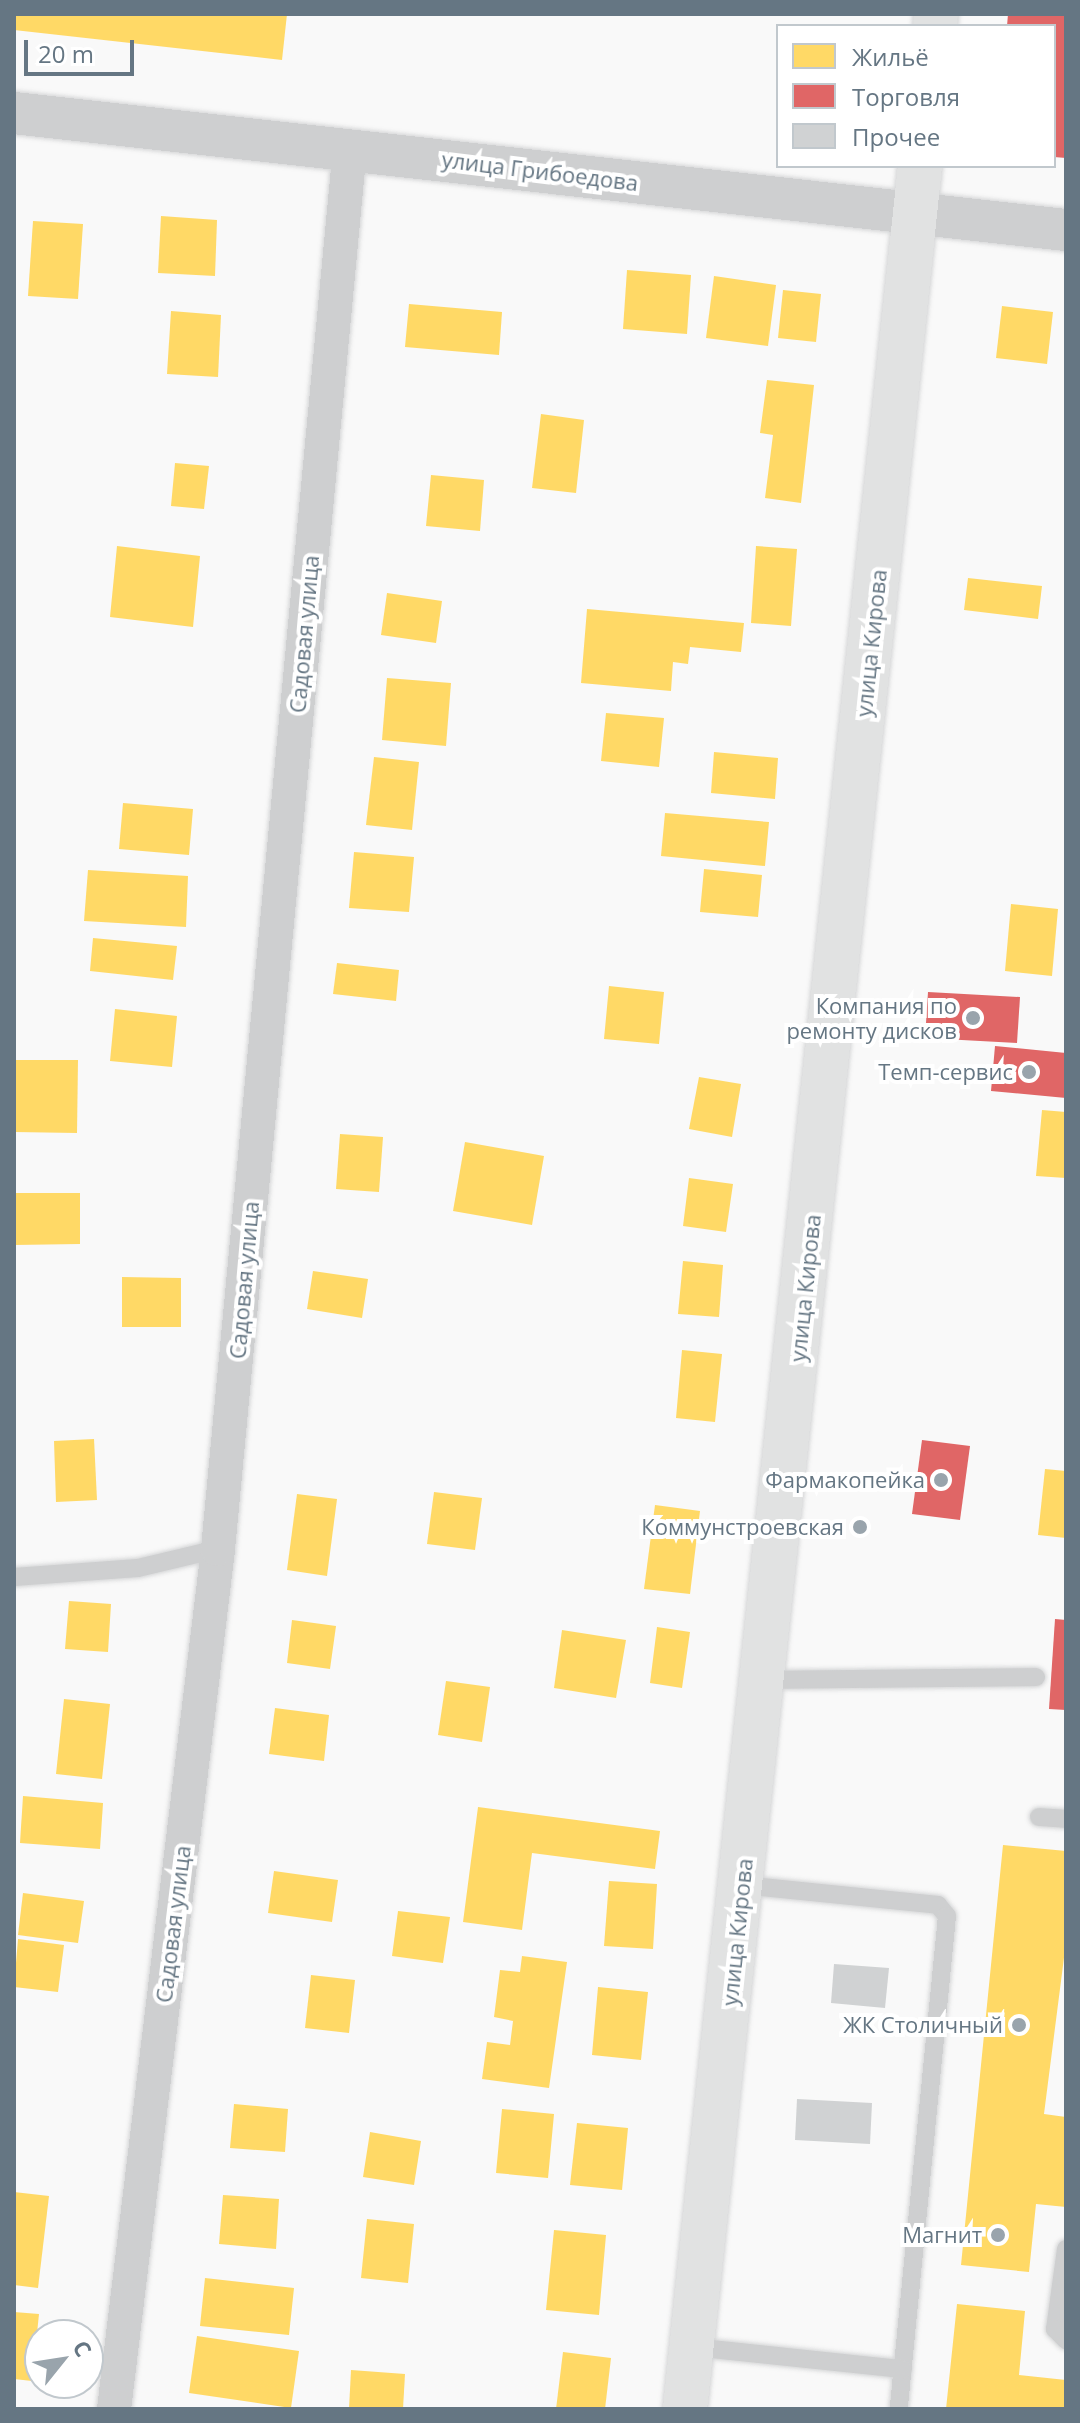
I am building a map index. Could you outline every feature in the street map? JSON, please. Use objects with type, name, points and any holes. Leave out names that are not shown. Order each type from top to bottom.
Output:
[{"type":"main road","name":"улица Кирова","points":[[685,2409],[764,1680],[920,168]]},
{"type":"street","name":"улица Грибоедова","points":[[14,113],[350,147],[914,217],[1066,230]]},
{"type":"street","name":"Садовая улица","points":[[114,2409],[218,1549],[350,147]]},
{"type":"lane","points":[[14,1577],[138,1568],[218,1549]]},
{"type":"lane","points":[[764,1680],[1036,1677]]},
{"type":"lane","points":[[1039,1817],[1066,1819]]},
{"type":"lane","points":[[742,1885],[945,1909],[899,2409]]},
{"type":"lane","points":[[1066,2249],[1055,2329],[1066,2340]]},
{"type":"lane","points":[[692,2347],[903,2369]]},
{"type":"building: Жильё","points":[[14,14],[287,14],[282,60],[14,30]]},
{"type":"building: Жильё","points":[[161,216],[217,220],[215,276],[158,273]]},
{"type":"building: Жильё","points":[[33,221],[83,224],[78,299],[28,296]]},
{"type":"building: Жильё","points":[[627,270],[691,275],[687,334],[623,329]]},
{"type":"building: Жильё","points":[[714,276],[776,285],[768,346],[706,338]]},
{"type":"building: Жильё","points":[[783,290],[821,294],[816,342],[778,338]]},
{"type":"building: Жильё","points":[[409,304],[502,312],[499,355],[405,347]]},
{"type":"building: Жильё","points":[[1002,306],[1053,312],[1047,364],[996,358]]},
{"type":"building: Жильё","points":[[171,311],[221,315],[218,377],[167,374]]},
{"type":"building: Жильё","points":[[767,380],[814,385],[801,503],[765,498],[773,435],[760,433]]},
{"type":"building: Жильё","points":[[541,414],[584,420],[576,493],[532,488]]},
{"type":"building: Жильё","points":[[175,463],[209,466],[204,509],[171,506]]},
{"type":"building: Жильё","points":[[431,475],[484,480],[480,531],[426,526]]},
{"type":"building: Жильё","points":[[117,546],[200,556],[193,627],[110,617]]},
{"type":"building: Жильё","points":[[756,546],[797,549],[791,626],[751,623]]},
{"type":"building: Жильё","points":[[968,578],[1042,586],[1038,619],[964,610]]},
{"type":"building: Жильё","points":[[387,593],[442,601],[436,643],[381,635]]},
{"type":"building: Жильё","points":[[587,609],[744,623],[741,652],[690,647],[688,664],[673,662],[671,691],[581,683]]},
{"type":"building: Жильё","points":[[387,678],[451,683],[446,746],[382,740]]},
{"type":"building: Жильё","points":[[606,713],[664,718],[659,767],[601,761]]},
{"type":"building: Жильё","points":[[714,752],[778,758],[775,799],[711,793]]},
{"type":"building: Жильё","points":[[374,757],[419,762],[412,830],[366,825]]},
{"type":"building: Жильё","points":[[123,803],[193,809],[189,855],[119,849]]},
{"type":"building: Жильё","points":[[665,813],[769,822],[765,866],[661,856]]},
{"type":"building: Жильё","points":[[354,852],[414,857],[409,912],[349,908]]},
{"type":"building: Жильё","points":[[704,869],[762,875],[758,917],[700,912]]},
{"type":"building: Жильё","points":[[88,870],[188,876],[186,927],[84,921]]},
{"type":"building: Жильё","points":[[1011,904],[1058,909],[1052,976],[1005,971]]},
{"type":"building: Жильё","points":[[93,938],[177,946],[173,980],[90,971]]},
{"type":"building: Жильё","points":[[337,963],[399,970],[396,1001],[333,994]]},
{"type":"building: Жильё","points":[[609,986],[664,992],[659,1044],[604,1039]]},
{"type":"building: Жильё","points":[[115,1009],[177,1016],[172,1067],[110,1061]]},
{"type":"building: Жильё","points":[[14,1060],[78,1060],[77,1133],[14,1132]]},
{"type":"building: Жильё","points":[[699,1077],[741,1084],[732,1137],[689,1129]]},
{"type":"building: Жильё","points":[[1042,1110],[1066,1112],[1066,1178],[1036,1176]]},
{"type":"building: Жильё","points":[[340,1134],[383,1137],[379,1192],[336,1189]]},
{"type":"building: Жильё","points":[[465,1142],[544,1156],[532,1225],[453,1211]]},
{"type":"building: Жильё","points":[[689,1178],[733,1184],[726,1232],[683,1226]]},
{"type":"building: Жильё","points":[[14,1193],[80,1193],[80,1244],[14,1245]]},
{"type":"building: Жильё","points":[[683,1261],[723,1265],[719,1317],[678,1314]]},
{"type":"building: Жильё","points":[[313,1271],[368,1279],[362,1318],[307,1309]]},
{"type":"building: Жильё","points":[[122,1277],[181,1278],[181,1327],[122,1327]]},
{"type":"building: Жильё","points":[[682,1350],[722,1354],[715,1422],[676,1418]]},
{"type":"building: Жильё","points":[[94,1439],[97,1500],[56,1502],[54,1441]]},
{"type":"building: Жильё","points":[[1045,1469],[1066,1471],[1066,1538],[1038,1535]]},
{"type":"building: Жильё","points":[[434,1492],[482,1498],[475,1550],[427,1544]]},
{"type":"building: Жильё","points":[[297,1494],[337,1499],[327,1576],[287,1570]]},
{"type":"building: Жильё","points":[[655,1505],[700,1511],[690,1594],[644,1589]]},
{"type":"building: Жильё","points":[[69,1601],[111,1604],[108,1652],[65,1649]]},
{"type":"building: Жильё","points":[[292,1620],[336,1626],[330,1669],[287,1663]]},
{"type":"building: Жильё","points":[[657,1627],[690,1632],[682,1688],[650,1683]]},
{"type":"building: Жильё","points":[[562,1630],[626,1640],[616,1698],[554,1688]]},
{"type":"building: Жильё","points":[[446,1681],[490,1687],[482,1742],[438,1735]]},
{"type":"building: Жильё","points":[[64,1699],[110,1704],[102,1779],[56,1774]]},
{"type":"building: Жильё","points":[[275,1708],[329,1715],[324,1761],[269,1754]]},
{"type":"building: Жильё","points":[[23,1796],[103,1803],[100,1849],[20,1843]]},
{"type":"building: Жильё","points":[[478,1807],[660,1831],[655,1869],[532,1853],[522,1930],[463,1922]]},
{"type":"building: Жильё","name":"ЖК Столичный","points":[[1003,1845],[1066,1851],[1066,1942],[1044,2114],[1066,2117],[1066,2207],[1036,2204],[1029,2272],[961,2265]]},
{"type":"building: Жильё","points":[[274,1871],[338,1880],[332,1922],[268,1913]]},
{"type":"building: Жильё","points":[[609,1881],[657,1884],[653,1949],[604,1946]]},
{"type":"building: Жильё","points":[[23,1893],[84,1901],[78,1943],[18,1935]]},
{"type":"building: Жильё","points":[[398,1911],[450,1917],[443,1963],[392,1956]]},
{"type":"building: Жильё","points":[[18,1939],[64,1945],[58,1992],[14,1987]]},
{"type":"building: Жильё","points":[[522,1956],[567,1962],[549,2088],[482,2079],[487,2042],[510,2045],[513,2021],[494,2017],[500,1970],[520,1972]]},
{"type":"building: Жильё","points":[[311,1975],[355,1980],[349,2033],[305,2028]]},
{"type":"building: Жильё","points":[[598,1987],[648,1992],[641,2060],[592,2055]]},
{"type":"building: Жильё","points":[[234,2104],[288,2109],[285,2152],[230,2148]]},
{"type":"building: Жильё","points":[[502,2109],[554,2114],[548,2178],[496,2173]]},
{"type":"building: Жильё","points":[[577,2123],[628,2128],[622,2190],[570,2185]]},
{"type":"building: Жильё","points":[[370,2132],[421,2141],[414,2185],[363,2177]]},
{"type":"building: Жильё","points":[[14,2192],[49,2196],[38,2288],[14,2285]]},
{"type":"building: Жильё","points":[[223,2195],[279,2199],[276,2249],[219,2244]]},
{"type":"building: Жильё","points":[[367,2219],[414,2224],[408,2283],[361,2278]]},
{"type":"building: Жильё","points":[[554,2230],[606,2235],[599,2315],[546,2310]]},
{"type":"building: Жильё","points":[[205,2278],[294,2288],[289,2335],[200,2326]]},
{"type":"building: Жильё","points":[[957,2304],[1025,2311],[1019,2375],[1066,2380],[1066,2409],[946,2409]]},
{"type":"building: Жильё","points":[[14,2312],[39,2314],[38,2319],[24,2319],[24,2380],[14,2379]]},
{"type":"building: Жильё","points":[[197,2336],[299,2351],[291,2408],[189,2393]]},
{"type":"building: Жильё","points":[[563,2352],[611,2358],[605,2409],[556,2409]]},
{"type":"building: Жильё","points":[[351,2370],[405,2374],[403,2409],[349,2409]]},
{"type":"building: Торговля","points":[[1008,14],[1066,14],[1066,158],[1056,157],[1056,24],[1007,24]]},
{"type":"building: Торговля","name":"Компания по ремонту дисков","points":[[928,992],[1020,997],[1017,1043],[925,1038]]},
{"type":"building: Торговля","name":"Темп-сервис","points":[[995,1046],[1066,1053],[1066,1098],[991,1091]]},
{"type":"building: Торговля","name":"Фармакопейка","points":[[922,1440],[970,1446],[960,1520],[912,1514]]},
{"type":"building: Торговля","points":[[1055,1619],[1066,1620],[1066,1710],[1049,1709]]},
{"type":"building: Прочее","points":[[834,1964],[889,1968],[885,2008],[831,2003]]},
{"type":"building: Прочее","points":[[797,2099],[872,2103],[870,2144],[795,2140]]},
{"type":"place","name":"Компания по ремонту дисков","points":[[973,1018]]},
{"type":"place","name":"Темп-сервис","points":[[1029,1072]]},
{"type":"place","name":"Фармакопейка","points":[[941,1480]]},
{"type":"place","name":"Коммунстроевская","points":[[860,1527]]},
{"type":"place","name":"ЖК Столичный","points":[[1019,2025]]},
{"type":"place","name":"Магнит","points":[[998,2235]]}]
